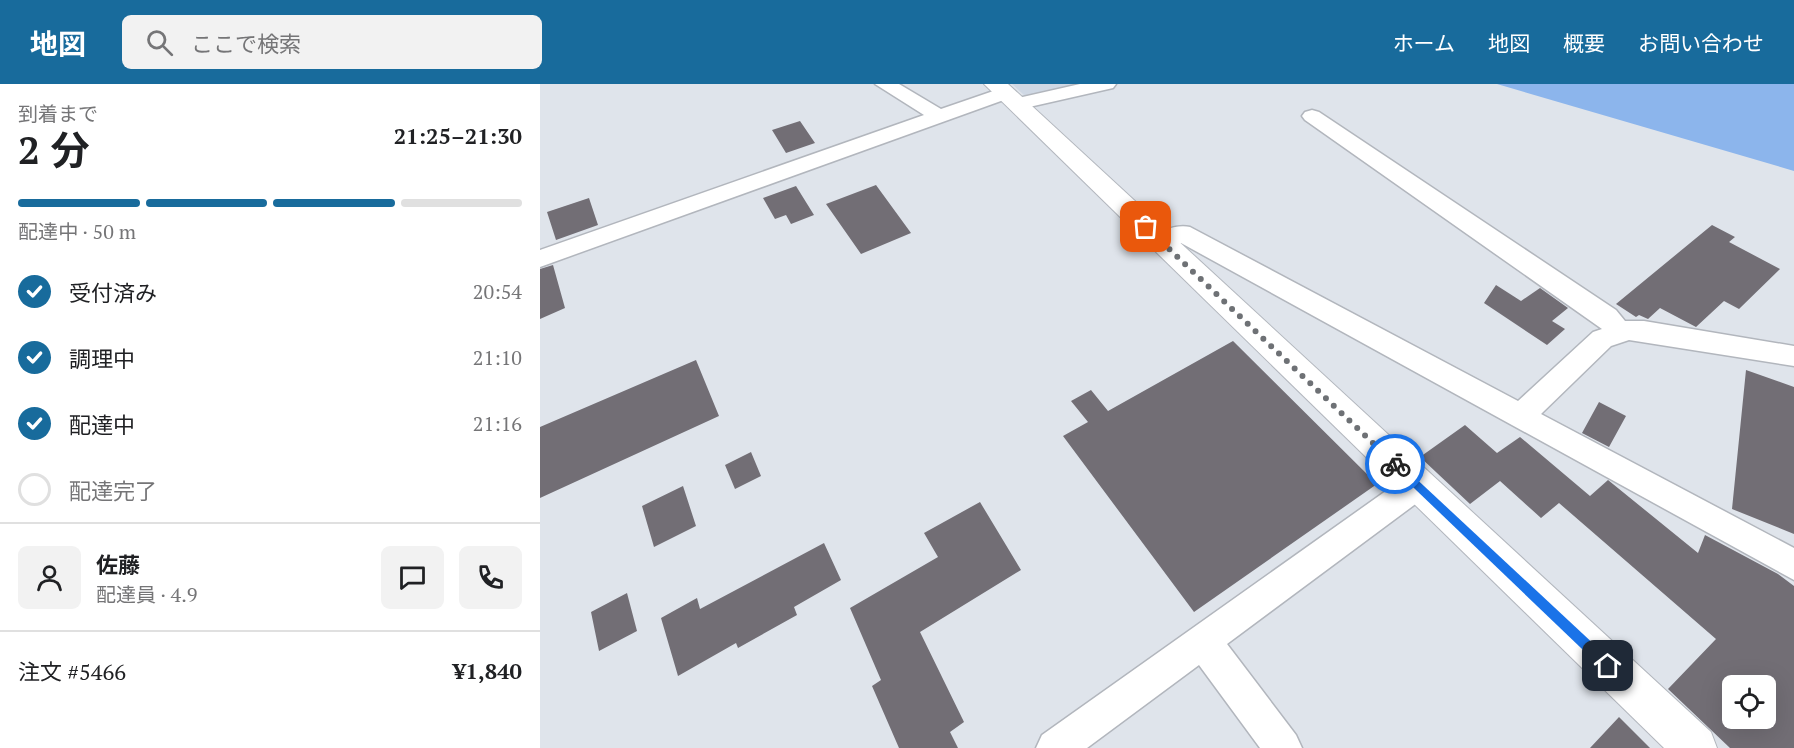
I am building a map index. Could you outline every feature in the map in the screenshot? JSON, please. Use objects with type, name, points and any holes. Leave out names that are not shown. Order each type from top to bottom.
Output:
[{"type":"main road","points":[[1005,94],[1695,748]]},
{"type":"street","points":[[885,84],[930,109],[937,117]]},
{"type":"street","points":[[540,259],[1005,94],[1106,84]]},
{"type":"street","points":[[1312,116],[1607,317],[1619,332]]},
{"type":"street","points":[[1162,242],[1182,233],[1794,565]]},
{"type":"street","points":[[1522,418],[1532,404],[1602,339],[1619,332],[1644,331],[1794,357]]},
{"type":"street","points":[[1055,748],[1418,485]]},
{"type":"street","points":[[1203,641],[1283,748]]},
{"type":"shaded area","points":[[1012,84],[1084,84],[1025,96]]},
{"type":"shaded area","points":[[1497,84],[1794,84],[1794,171],[1774,165]]},
{"type":"building","points":[[800,121],[815,143],[786,153],[772,130]]},
{"type":"building","points":[[876,185],[911,233],[861,254],[826,204]]},
{"type":"building","points":[[796,186],[814,215],[791,224],[786,215],[775,219],[763,198]]},
{"type":"building","points":[[589,198],[598,225],[556,240],[547,212]]},
{"type":"building","points":[[1712,225],[1735,237],[1729,242],[1780,269],[1739,309],[1724,301],[1696,327],[1660,308],[1648,319],[1639,315],[1636,317],[1616,304]]},
{"type":"building","points":[[553,265],[565,308],[540,319],[540,269]]},
{"type":"building","points":[[1496,285],[1521,301],[1540,288],[1568,308],[1552,321],[1565,329],[1547,345],[1484,303]]},
{"type":"building","points":[[1233,341],[1377,484],[1194,612],[1063,436],[1088,422],[1071,401],[1091,390],[1108,411]]},
{"type":"building","points":[[696,360],[719,416],[540,498],[540,427]]},
{"type":"building","points":[[1746,370],[1794,387],[1794,534],[1732,509]]},
{"type":"building","points":[[1599,402],[1626,416],[1609,447],[1582,433]]},
{"type":"building","points":[[1465,425],[1497,453],[1520,437],[1590,496],[1608,480],[1698,553],[1705,535],[1778,574],[1794,586],[1794,748],[1730,748],[1668,689],[1716,639],[1559,503],[1541,518],[1500,481],[1470,504],[1420,457]]},
{"type":"building","points":[[751,452],[761,476],[735,489],[725,465]]},
{"type":"building","points":[[683,486],[696,526],[654,547],[642,506]]},
{"type":"building","points":[[980,502],[1021,570],[920,632],[964,722],[950,732],[958,748],[899,748],[872,686],[881,680],[850,608],[938,557],[924,533]]},
{"type":"building","points":[[824,543],[841,580],[794,607],[797,615],[738,648],[736,643],[678,676],[661,618],[697,598],[700,609]]},
{"type":"building","points":[[627,593],[637,631],[599,651],[591,612]]},
{"type":"building","points":[[1619,717],[1650,748],[1590,748]]},
{"type":"way so far","points":[[1146,227],[1395,464]]},
{"type":"route","points":[[1395,464],[1608,666]]}]
